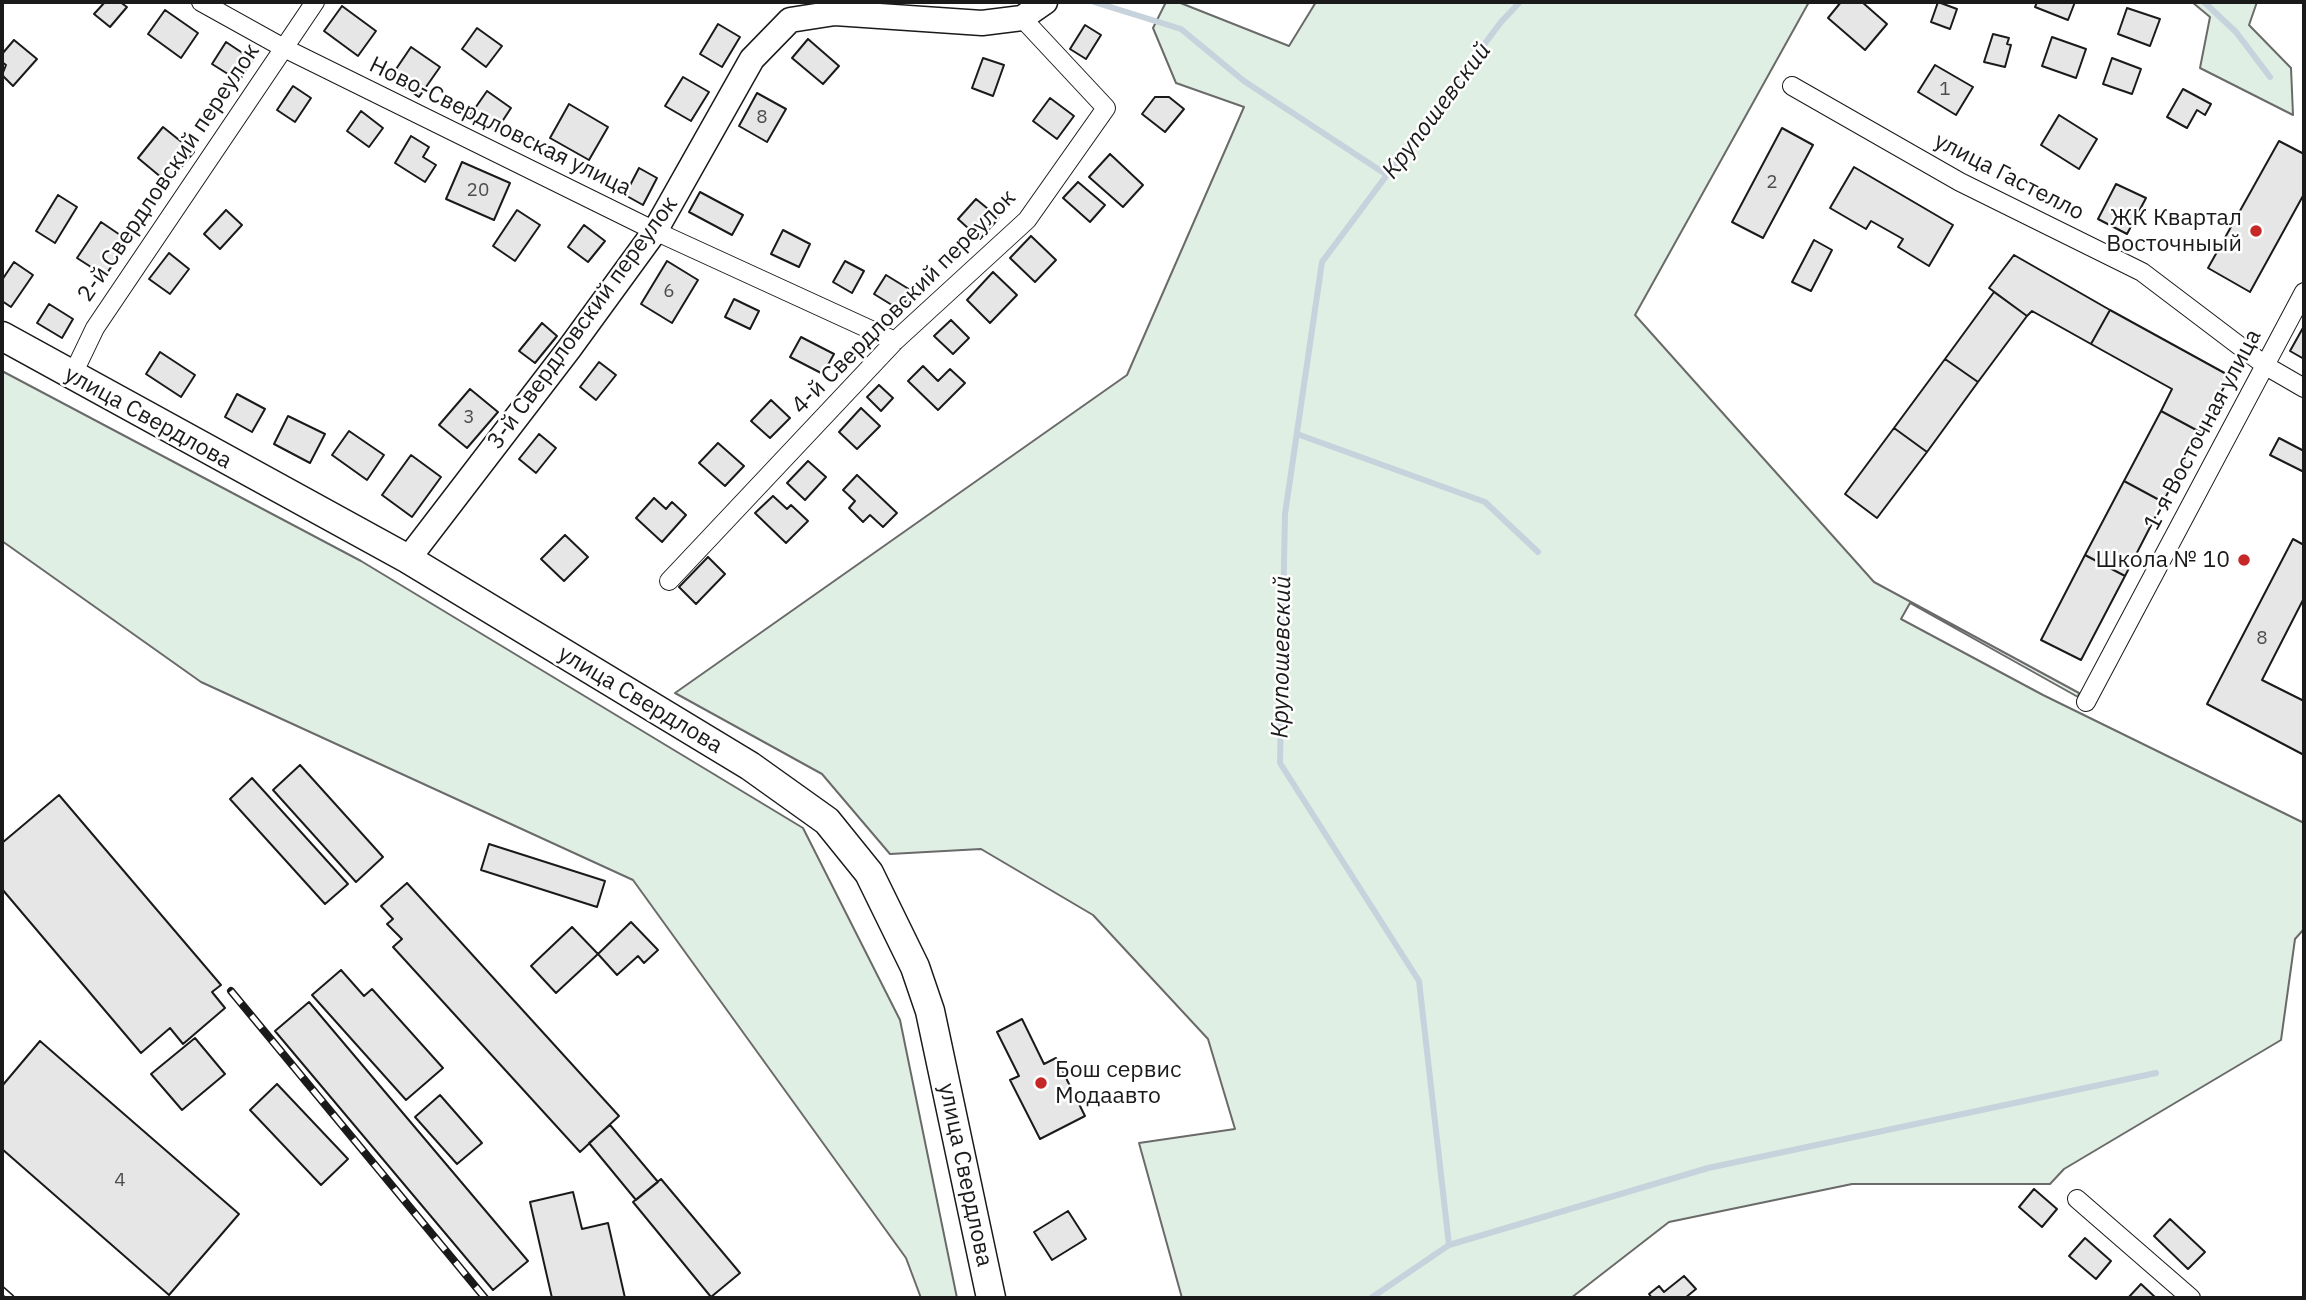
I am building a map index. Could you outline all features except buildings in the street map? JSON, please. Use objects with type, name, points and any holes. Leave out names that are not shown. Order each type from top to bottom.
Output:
[{"type":"main road","name":"3-й Свердловский переулок","points":[[408,559],[569,349],[655,231],[752,59],[790,20],[835,13],[982,23],[1022,18],[1045,2]]},
{"type":"main road","name":"улица Свердлова","points":[[2,336],[408,559],[750,766],[819,814],[849,844],[869,873],[895,921],[930,1011],[991,1298]]},
{"type":"street","name":"Ново-Свердловская улица","points":[[201,2],[282,47],[655,231],[895,341]]},
{"type":"street","name":"2-й Свердловский переулок","points":[[72,376],[94,328],[315,2]]},
{"type":"street","name":"4-й Свердловский переулок","points":[[669,581],[895,341],[1027,220],[1106,108],[1022,18]]},
{"type":"street","name":"улица Гастелло","points":[[1792,86],[1960,182],[2142,272],[2266,366],[2304,388]]},
{"type":"street","name":"1-я Восточная улица","points":[[2087,702],[2304,292]]},
{"type":"street","points":[[2077,1199],[2191,1298]]},
{"type":"green space","points":[[1166,2],[1178,2],[1289,46],[1316,2],[1809,2],[1635,315],[1874,582],[2079,693],[2078,697],[1910,603],[1901,619],[2043,695],[2304,823],[2304,929],[2295,939],[2281,1040],[2064,1169],[2050,1184],[1852,1184],[1669,1222],[1571,1298],[1182,1298],[1139,1143],[1235,1129],[1208,1039],[1093,915],[981,849],[890,854],[822,774],[675,693],[1127,375],[1244,107],[1176,83],[1153,28]]},
{"type":"green space","points":[[2192,2],[2257,2],[2249,25],[2291,68],[2293,115],[2200,68],[2210,17]]},
{"type":"green space","points":[[2,371],[361,561],[803,828],[900,1020],[957,1298],[921,1298],[906,1258],[633,880],[201,682],[2,541]]},
{"type":"waterway","points":[[1094,2],[1181,29],[1244,81],[1387,175]]},
{"type":"waterway","name":"Крупошевский","points":[[1371,1298],[1449,1245],[1419,981],[1280,763],[1285,514],[1322,262],[1501,22],[1520,2]]},
{"type":"waterway","points":[[2204,2],[2236,32],[2270,77]]},
{"type":"waterway","points":[[1297,434],[1485,502],[1538,552]]},
{"type":"waterway","points":[[1449,1245],[1708,1168],[2156,1073]]},
{"type":"railway","points":[[231,991],[485,1298]]},
{"type":"railway","points":[[2,1290],[11,1298]]},
{"type":"place","name":"ЖК Квартал Восточныый","points":[[2256,231]]},
{"type":"place","name":"Школа № 10","points":[[2244,560]]},
{"type":"place","name":"Бош сервис Модаавто","points":[[1041,1083]]}]
